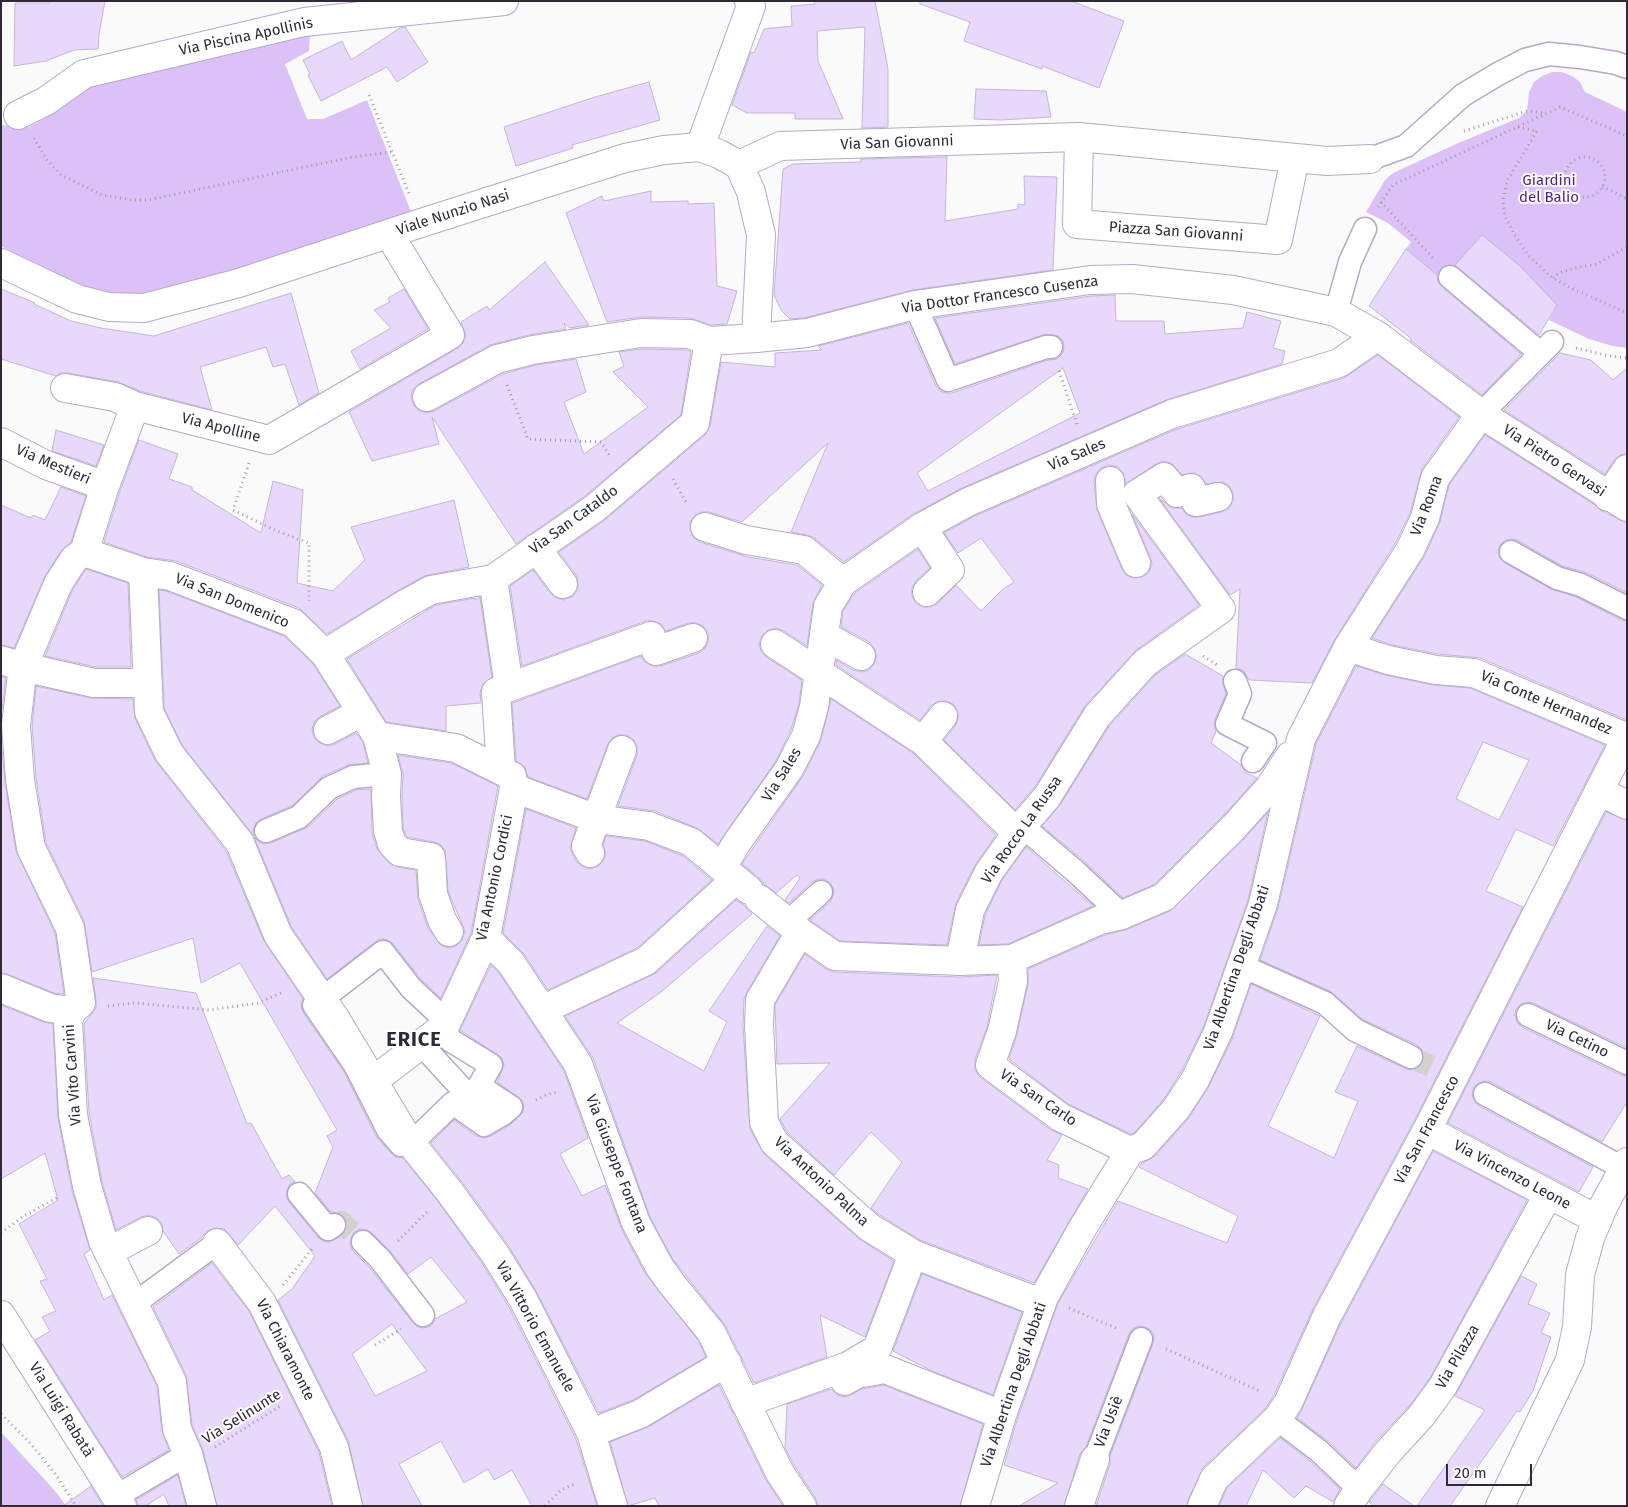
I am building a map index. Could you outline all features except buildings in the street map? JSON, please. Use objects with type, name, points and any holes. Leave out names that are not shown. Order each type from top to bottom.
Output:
[{"type":"street","name":"Via Piscina Apollinis","points":[[10,114],[46,101],[84,74],[304,22],[504,1]]},
{"type":"street","points":[[700,147],[751,6],[749,1]]},
{"type":"street","points":[[1069,137],[1327,161],[1370,159],[1406,146],[1463,95],[1525,60],[1549,54],[1616,63],[1627,67]]},
{"type":"street","name":"Piazza San Giovanni","points":[[1069,137],[1077,224],[1278,240],[1296,158]]},
{"type":"street","name":"Via San Giovanni","points":[[739,165],[780,146],[1069,137]]},
{"type":"street","name":"Viale Nunzio Nasi","points":[[1,263],[76,299],[109,307],[144,308],[239,283],[421,222],[625,158],[664,150],[700,147],[739,165]]},
{"type":"street","points":[[427,397],[497,359],[533,350],[641,333],[690,334],[709,341],[756,338],[761,234],[751,192],[739,165]]},
{"type":"street","points":[[1336,312],[1350,262],[1365,229]]},
{"type":"street","name":"Via Apolline","points":[[65,388],[115,397],[135,406],[268,440],[450,335],[389,234]]},
{"type":"street","points":[[1450,277],[1546,348]]},
{"type":"street","name":"Via Dottor Francesco Cusenza","points":[[756,338],[807,333],[915,305],[1090,280],[1132,279],[1233,290],[1336,312],[1378,336],[1481,414]]},
{"type":"street","points":[[915,305],[948,380],[1046,347],[1051,347]]},
{"type":"street","name":"Via Sales","points":[[542,1010],[646,961],[742,884],[738,841],[789,769],[806,736],[814,707],[828,606],[844,582],[922,527],[968,502],[1172,414],[1339,364],[1378,336]]},
{"type":"street","name":"Via San Cataldo","points":[[326,654],[406,603],[431,590],[492,579],[596,508],[695,423],[709,341]]},
{"type":"street","name":"Via Roma","points":[[1300,739],[1348,647],[1410,550],[1425,518],[1435,478],[1481,414],[1546,348]]},
{"type":"street","points":[[135,406],[105,486],[84,552],[74,559],[12,664],[94,683],[148,683]]},
{"type":"street","name":"Via Pietro Gervasi","points":[[1481,414],[1618,502]]},
{"type":"street","name":"Via Mestieri","points":[[1,442],[46,465],[105,486]]},
{"type":"street","points":[[1089,450],[1110,481],[1137,494],[1164,477],[1177,493],[1192,488],[1196,502],[1218,497]]},
{"type":"street","points":[[1618,502],[1627,469]]},
{"type":"street","points":[[1110,481],[1110,504],[1136,563]]},
{"type":"street","name":"Via Rocco La Russa","points":[[960,961],[970,910],[988,872],[1020,829],[1048,797],[1097,716],[1145,663],[1220,610],[1137,494]]},
{"type":"street","points":[[705,527],[746,540],[804,550],[844,582]]},
{"type":"street","points":[[922,527],[950,570],[927,592]]},
{"type":"street","points":[[536,548],[563,584]]},
{"type":"street","name":"Via San Domenico","points":[[84,552],[143,572],[170,576],[292,623],[326,654],[377,736],[387,774],[388,831],[392,844],[400,852],[431,857],[433,894],[448,932]]},
{"type":"street","points":[[1511,552],[1557,578],[1581,585],[1627,608]]},
{"type":"street","name":"Via Vittorio Emanuele","points":[[143,572],[149,712],[169,753],[251,838],[278,935],[316,990],[409,1141],[449,1190],[495,1254],[523,1299],[591,1433],[614,1506]]},
{"type":"street","points":[[492,579],[506,688],[651,636],[656,651],[693,638]]},
{"type":"street","points":[[825,636],[861,656]]},
{"type":"street","points":[[775,644],[923,741],[1020,829],[1075,871],[1122,915]]},
{"type":"street","name":"Via Conte Hernandez","points":[[1348,647],[1388,660],[1436,670],[1474,673],[1626,737]]},
{"type":"street","name":"Via Vito Carvini","points":[[12,664],[20,780],[31,848],[70,928],[77,1007],[68,1021],[73,1115],[87,1186],[103,1241],[172,1382],[177,1429],[189,1458],[202,1506]]},
{"type":"street","points":[[1235,681],[1240,694],[1228,724],[1265,743],[1253,761]]},
{"type":"street","name":"Via Antonio Cordici","points":[[445,1026],[486,938],[509,781],[496,692],[506,688]]},
{"type":"street","points":[[328,730],[362,712]]},
{"type":"street","points":[[923,741],[943,716]]},
{"type":"street","points":[[377,736],[456,748],[509,781],[597,819],[649,826],[691,842],[794,927],[835,956],[960,961],[1012,959],[1100,920],[1122,915],[1164,897],[1269,788],[1300,739]]},
{"type":"street","name":"Via San Francesco","points":[[1202,1506],[1214,1479],[1277,1419],[1288,1403],[1327,1316],[1427,1130],[1626,737]]},
{"type":"street","name":"Via Albertina Degli Abbati","points":[[975,1506],[1002,1415],[1041,1303],[1082,1228],[1130,1151],[1142,1146],[1176,1110],[1195,1080],[1218,1032],[1263,904],[1300,739]]},
{"type":"street","points":[[590,853],[586,846],[622,750]]},
{"type":"street","points":[[251,838],[299,817],[329,788],[353,776],[387,774]]},
{"type":"street","points":[[1599,791],[1627,805]]},
{"type":"street","points":[[794,927],[821,892]]},
{"type":"street","name":"Via Antonio Palma","points":[[794,927],[760,1000],[759,1025],[764,1122],[774,1142],[869,1227],[913,1254],[1041,1303]]},
{"type":"street","name":"Via Giuseppe Fontana","points":[[486,938],[511,963],[578,1064],[636,1223],[659,1266],[711,1332],[780,1473],[802,1506]]},
{"type":"street","points":[[383,952],[411,988],[441,1016],[450,1040],[491,1064],[479,1086],[511,1107],[484,1125],[453,1103],[418,1137],[401,1145],[388,1130],[355,1065],[314,1005],[316,990],[383,952]]},
{"type":"street","name":"Via San Carlo","points":[[1012,959],[1013,981],[1002,1031],[990,1065],[1060,1117],[1130,1151]]},
{"type":"street","points":[[1242,966],[1325,1003],[1355,1030],[1412,1057]]},
{"type":"street","points":[[1,988],[50,1008],[77,1007]]},
{"type":"street","name":"Via Cetino","points":[[1528,1015],[1627,1063]]},
{"type":"street","points":[[373,1081],[445,1026]]},
{"type":"street","points":[[421,1044],[464,1091],[503,1114]]},
{"type":"street","points":[[1485,1094],[1625,1165],[1590,1238],[1580,1275],[1577,1326],[1570,1360],[1500,1506]]},
{"type":"street","name":"Via Vincenzo Leone","points":[[1427,1130],[1598,1220]]},
{"type":"street","points":[[299,1194],[331,1227]]},
{"type":"street","name":"Via Pilazza","points":[[1353,1497],[1388,1452],[1422,1415],[1443,1386],[1548,1194]]},
{"type":"street","points":[[108,1252],[148,1231]]},
{"type":"street","points":[[362,1242],[380,1259],[423,1315]]},
{"type":"street","name":"Via Chiaramonte","points":[[134,1304],[217,1243],[262,1303],[334,1447],[348,1506]]},
{"type":"street","points":[[743,1399],[792,1386],[848,1366],[877,1349],[913,1254]]},
{"type":"street","name":"Via Luigi Rabatà","points":[[1,1315],[119,1501]]},
{"type":"street","name":"Via Usiè","points":[[1079,1506],[1141,1339]]},
{"type":"street","points":[[591,1433],[640,1414],[727,1362]]},
{"type":"street","points":[[792,1386],[806,1390],[836,1387],[857,1374],[885,1369],[1002,1415]]},
{"type":"street","points":[[1277,1419],[1319,1451],[1353,1497]]},
{"type":"street","points":[[119,1501],[189,1458]]},
{"type":"path","points":[[369,95],[421,222]]},
{"type":"path","points":[[1365,229],[1393,185],[1560,106],[1627,136]]},
{"type":"path","points":[[10,114],[61,175],[102,196],[132,200],[148,200],[353,157],[392,152]]},
{"type":"path","points":[[1516,127],[1537,131],[1507,181],[1503,200],[1506,216],[1514,234],[1529,256],[1553,278],[1627,313]]},
{"type":"path","points":[[1581,156],[1593,158],[1601,165],[1605,176],[1602,187],[1594,195],[1582,197],[1572,193],[1565,183],[1565,172],[1571,162],[1581,156]]},
{"type":"path","points":[[1602,187],[1627,199]]},
{"type":"path","points":[[1382,202],[1450,277]]},
{"type":"path","points":[[1553,278],[1559,273],[1597,264],[1627,247]]},
{"type":"path","points":[[1051,347],[1089,450]]},
{"type":"path","points":[[1546,348],[1627,358]]},
{"type":"path","points":[[497,359],[528,439],[601,442]]},
{"type":"path","points":[[258,438],[232,510],[277,531],[309,543],[310,599],[292,623]]},
{"type":"path","points":[[659,455],[690,509],[705,527]]},
{"type":"path","points":[[1177,641],[1227,670],[1235,681]]},
{"type":"path","points":[[77,1007],[92,1009],[135,1003],[209,1010],[258,1003],[316,990]]},
{"type":"path","points":[[503,1114],[548,1094],[585,1086]]},
{"type":"path","points":[[1,1233],[24,1216],[54,1198],[87,1186]]},
{"type":"path","points":[[380,1259],[449,1190]]},
{"type":"path","points":[[262,1303],[287,1282],[331,1227]]},
{"type":"path","name":"Via Selinunte","points":[[189,1458],[306,1391]]},
{"type":"path","points":[[1,1414],[31,1444],[56,1475],[76,1506]]},
{"type":"path","points":[[545,1506],[561,1490],[602,1472]]},
{"type":"green space","points":[[310,34],[309,51],[285,64],[307,119],[323,119],[367,100],[411,212],[241,268],[148,294],[127,296],[103,294],[69,281],[1,246],[1,125],[29,127],[44,119],[78,92],[97,82],[132,72],[183,65],[237,50]]},
{"type":"green space","name":"Giardini del Balio","points":[[1552,72],[1562,72],[1572,76],[1580,82],[1585,92],[1627,112],[1627,348],[1589,339],[1549,320],[1557,305],[1482,235],[1442,280],[1406,249],[1411,242],[1388,223],[1366,212],[1385,180],[1393,173],[1519,118],[1527,111],[1529,92],[1534,82]]},
{"type":"green space","points":[[1,1432],[56,1492],[66,1506],[1,1506]]},
{"type":"tunnel","points":[[1411,1057],[1445,1073]]},
{"type":"tunnel","points":[[334,1225],[341,1222],[363,1242]]},
{"type":"district","name":"ERICE","points":[[414,1040]]}]
